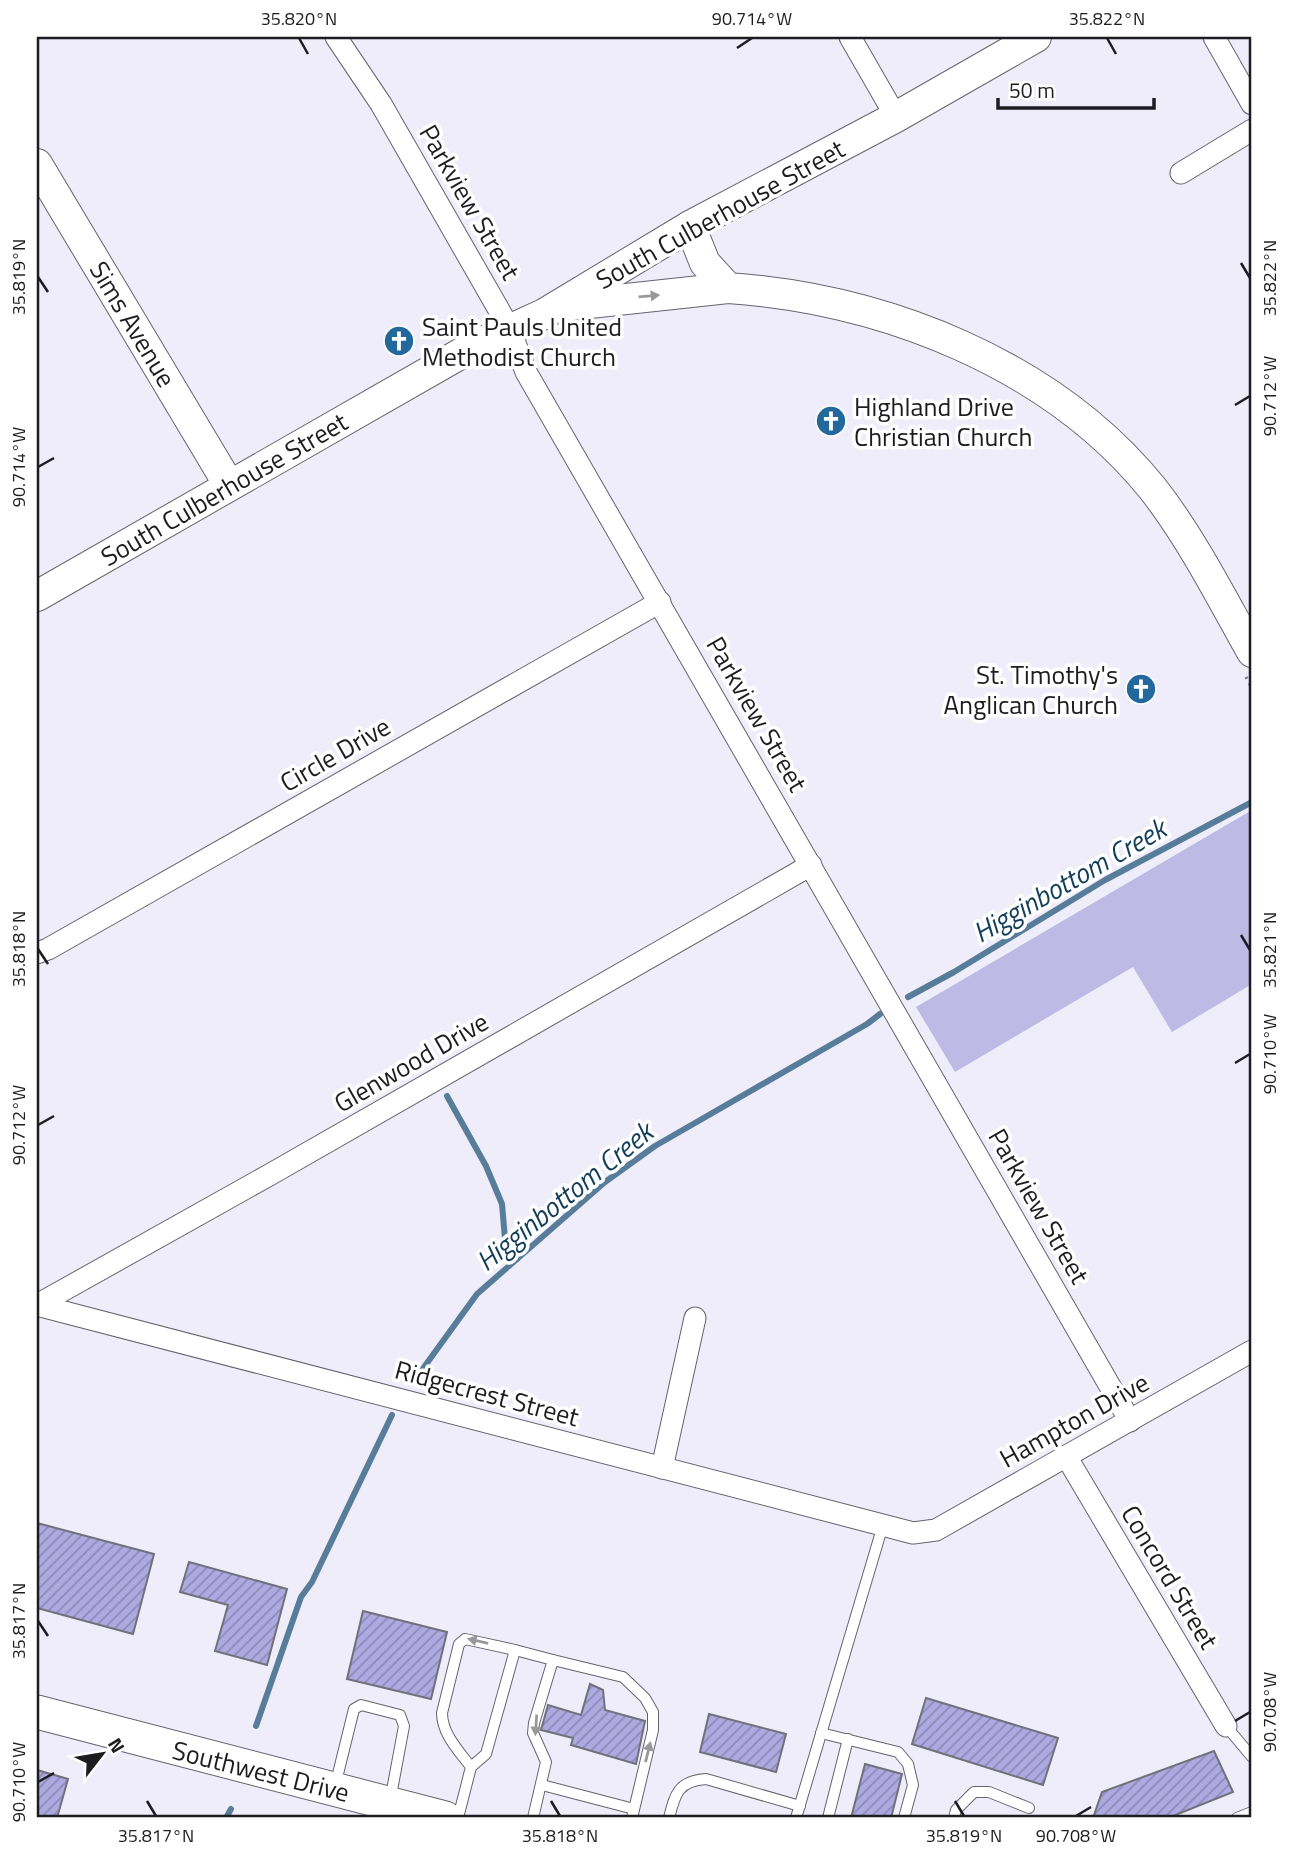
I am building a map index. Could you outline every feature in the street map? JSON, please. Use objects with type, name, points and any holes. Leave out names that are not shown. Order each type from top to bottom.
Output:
[{"type":"main road","name":"Southwest Drive","points":[[37,1712],[334,1790],[375,1807],[445,1818]]},
{"type":"street","name":"Parkview Street","points":[[335,37],[381,104],[510,330],[526,372],[1130,1421]]},
{"type":"street","points":[[850,37],[895,117]]},
{"type":"street","name":"South Culberhouse Street","points":[[37,596],[474,346],[557,307],[690,226],[895,117],[1036,37]]},
{"type":"street","points":[[1214,37],[1252,104]]},
{"type":"street","points":[[1181,173],[1252,130]]},
{"type":"street","name":"Sims Avenue","points":[[37,164],[229,485]]},
{"type":"street","points":[[690,226],[705,262],[728,288]]},
{"type":"street","points":[[557,307],[728,288],[794,295],[919,328],[1002,367],[1073,411],[1151,487],[1180,525],[1249,664]]},
{"type":"street","name":"Circle Drive","points":[[37,953],[660,602]]},
{"type":"street","name":"Glenwood Drive","points":[[37,1305],[811,865]]},
{"type":"street","name":"Ridgecrest Street","points":[[37,1305],[914,1533],[922,1532]]},
{"type":"street","points":[[662,1468],[695,1318]]},
{"type":"street","name":"Hampton Drive","points":[[922,1532],[936,1530],[1252,1351]]},
{"type":"street","name":"Concord Street","points":[[1066,1456],[1226,1726]]},
{"type":"lane","points":[[796,1818],[883,1525]]},
{"type":"lane","points":[[471,1767],[450,1738],[442,1721],[459,1644],[466,1639],[623,1677],[645,1698],[653,1712],[653,1731],[633,1814],[542,1785]]},
{"type":"lane","points":[[458,1818],[471,1767],[486,1754],[515,1650]]},
{"type":"lane","points":[[533,1818],[546,1762],[533,1733],[534,1723],[553,1660]]},
{"type":"lane","points":[[334,1790],[354,1709],[360,1705],[400,1715],[403,1721],[375,1807]]},
{"type":"lane","points":[[1226,1726],[1252,1757]]},
{"type":"lane","points":[[821,1732],[898,1752],[908,1764],[913,1785],[904,1818]]},
{"type":"lane","points":[[828,1818],[848,1740]]},
{"type":"lane","points":[[669,1818],[673,1800],[681,1786],[694,1780],[706,1779],[800,1806]]},
{"type":"lane","points":[[954,1818],[956,1810],[974,1792],[989,1792],[1029,1808]]},
{"type":"lane","points":[[1237,1818],[1252,1812]]},
{"type":"path","points":[[1249,664],[1252,688]]},
{"type":"shaded area","points":[[1252,810],[1252,984],[1172,1032],[1133,967],[955,1072],[916,1007]]},
{"type":"building","points":[[37,1523],[154,1554],[133,1634],[37,1608]]},
{"type":"building","points":[[189,1562],[287,1589],[267,1665],[215,1651],[228,1605],[180,1592]]},
{"type":"building","points":[[363,1611],[447,1632],[431,1699],[347,1679]]},
{"type":"building","points":[[590,1684],[603,1690],[605,1710],[645,1721],[636,1764],[571,1745],[573,1738],[541,1730],[548,1705],[581,1715]]},
{"type":"building","points":[[926,1698],[1058,1738],[1043,1785],[912,1744]]},
{"type":"building","points":[[709,1714],[786,1734],[776,1772],[700,1752]]},
{"type":"building","points":[[1214,1751],[1233,1792],[1168,1818],[1093,1818],[1102,1792]]},
{"type":"building","points":[[865,1764],[902,1774],[891,1818],[851,1818]]},
{"type":"building","points":[[37,1770],[68,1779],[57,1818],[37,1818]]},
{"type":"waterway","name":"Higginbottom Creek","points":[[908,997],[1105,880],[1252,802]]},
{"type":"waterway","name":"Higginbottom Creek","points":[[414,1381],[477,1294],[605,1182],[655,1146],[880,1014]]},
{"type":"waterway","points":[[447,1096],[486,1166],[502,1204],[505,1239],[517,1259]]},
{"type":"waterway","name":"Higginbottom Creek","points":[[256,1726],[301,1597],[312,1582],[392,1415]]},
{"type":"waterway","name":"Higginbottom Creek","points":[[226,1818],[231,1809]]},
{"type":"place","name":"Saint Pauls United Methodist Church","points":[[399,341]]},
{"type":"place","name":"Highland Drive Christian Church","points":[[831,421]]},
{"type":"place","name":"St. Timothy's Anglican Church","points":[[1141,689]]}]
